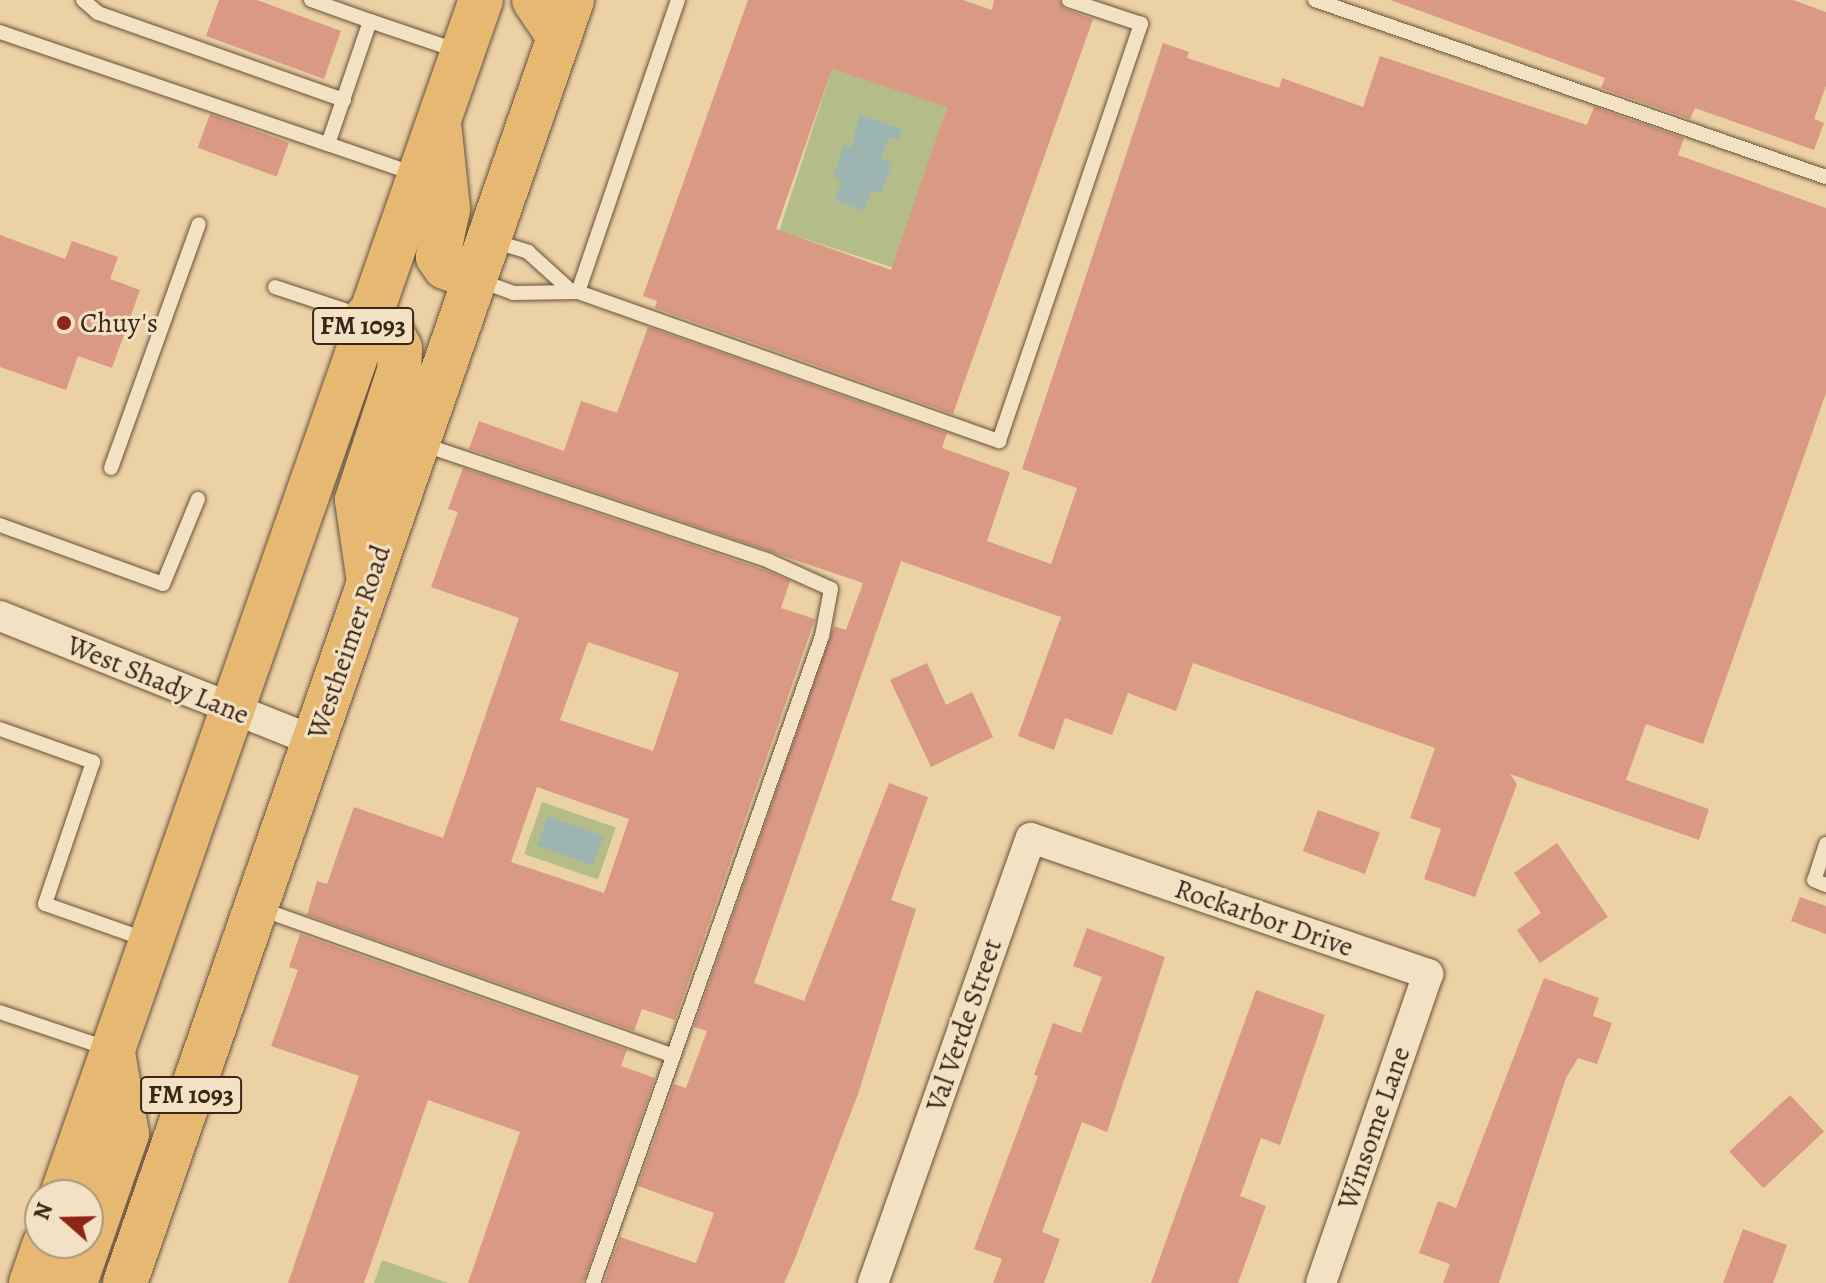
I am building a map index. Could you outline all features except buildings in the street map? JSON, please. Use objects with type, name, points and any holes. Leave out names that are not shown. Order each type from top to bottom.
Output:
[{"type":"main road","name":"FM 1093","points":[[68,1179],[366,317],[481,0]]},
{"type":"main road","points":[[534,0],[566,18]]},
{"type":"main road","name":"Westheimer Road","points":[[125,1283],[566,18]]},
{"type":"main road","points":[[438,121],[448,209],[438,257],[445,267],[481,259]]},
{"type":"main road","points":[[366,317],[391,332],[400,348],[399,371],[357,500],[369,582]]},
{"type":"main road","points":[[75,1283],[127,1134],[113,1051]]},
{"type":"main road","points":[[31,1283],[39,1259]]},
{"type":"street","name":"West Shady Lane","points":[[0,616],[316,742]]},
{"type":"street","name":"Val Verde Street","points":[[873,1283],[1031,838],[1101,862]]},
{"type":"street","name":"Rockarbor Drive","points":[[1101,862],[1428,974]]},
{"type":"street","name":"Winsome Lane","points":[[1321,1283],[1428,974]]},
{"type":"lane","points":[[83,0],[98,13],[344,100]]},
{"type":"lane","points":[[311,0],[463,52]]},
{"type":"lane","points":[[574,290],[678,0]]},
{"type":"lane","points":[[481,259],[528,252],[574,290],[999,441],[1141,24],[1069,0]]},
{"type":"lane","points":[[1315,0],[1826,177]]},
{"type":"lane","points":[[328,144],[370,21]]},
{"type":"lane","points":[[0,32],[417,175]]},
{"type":"lane","points":[[111,468],[199,224]]},
{"type":"lane","points":[[481,259],[513,293],[574,290]]},
{"type":"lane","points":[[275,287],[366,317]]},
{"type":"lane","points":[[416,443],[769,561],[831,589],[822,636],[593,1283]]},
{"type":"lane","points":[[0,525],[163,584],[198,499]]},
{"type":"lane","points":[[0,729],[93,762],[45,904],[151,942]]},
{"type":"lane","points":[[1826,844],[1814,880],[1826,885]]},
{"type":"lane","points":[[257,908],[673,1056]]},
{"type":"lane","points":[[0,1012],[113,1051]]},
{"type":"green space","points":[[832,69],[947,106],[895,268],[779,231]]},
{"type":"green space","points":[[542,802],[616,827],[598,879],[524,854]]},
{"type":"green space","points":[[382,1260],[448,1283],[374,1283]]},
{"type":"water","points":[[859,114],[902,129],[898,140],[889,137],[881,158],[892,163],[881,193],[872,190],[864,211],[835,200],[842,181],[833,177],[844,145],[852,147]]},
{"type":"water","points":[[548,816],[603,836],[593,865],[537,845]]},
{"type":"place","name":"Chuy's","points":[[64,323]]}]
